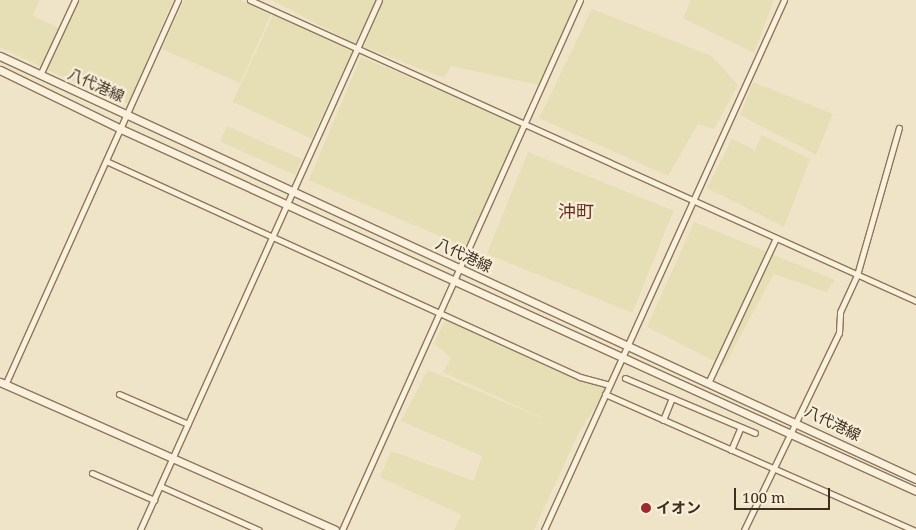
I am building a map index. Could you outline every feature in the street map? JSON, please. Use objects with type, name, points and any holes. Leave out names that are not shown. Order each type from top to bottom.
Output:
[{"type":"main road","name":"八代港線","points":[[0,56],[292,192],[796,420],[916,479]]},
{"type":"main road","name":"八代港線","points":[[0,70],[121,130],[454,278],[790,431],[916,491]]},
{"type":"main road","points":[[2,383],[335,530]]},
{"type":"street","points":[[40,75],[75,0]]},
{"type":"street","points":[[2,383],[121,130],[178,0]]},
{"type":"street","points":[[250,0],[916,301]]},
{"type":"street","points":[[140,530],[379,0]]},
{"type":"street","points":[[342,530],[580,0]]},
{"type":"street","points":[[544,530],[784,0]]},
{"type":"street","points":[[744,530],[772,468],[839,333],[840,312],[857,275],[899,128]]},
{"type":"street","points":[[106,161],[440,311],[580,377],[609,385]]},
{"type":"street","points":[[709,381],[776,238]]},
{"type":"street","points":[[625,378],[755,433]]},
{"type":"street","points":[[119,394],[188,424]]},
{"type":"street","points":[[605,394],[913,530]]},
{"type":"street","points":[[664,420],[672,398]]},
{"type":"street","points":[[731,450],[741,427]]},
{"type":"street","points":[[92,473],[154,500]]},
{"type":"street","points":[[160,486],[259,530]]},
{"type":"shaded area","points":[[0,0],[39,0],[33,16],[59,28],[42,67],[0,47]]},
{"type":"shaded area","points":[[79,0],[173,0],[128,104],[47,70]]},
{"type":"shaded area","points":[[184,0],[240,0],[271,14],[240,83],[162,49]]},
{"type":"shaded area","points":[[272,0],[376,0],[355,44]]},
{"type":"shaded area","points":[[383,0],[576,0],[539,85],[451,66],[444,78],[364,47]]},
{"type":"shaded area","points":[[691,0],[774,0],[754,53],[683,18]]},
{"type":"shaded area","points":[[592,9],[712,56],[738,85],[714,129],[698,124],[668,176],[539,118]]},
{"type":"shaded area","points":[[274,13],[353,50],[311,139],[233,102]]},
{"type":"shaded area","points":[[361,57],[522,125],[470,249],[309,180]]},
{"type":"shaded area","points":[[753,82],[833,114],[816,155],[740,115]]},
{"type":"shaded area","points":[[227,126],[302,159],[295,175],[220,142]]},
{"type":"shaded area","points":[[762,135],[810,159],[784,227],[707,188],[732,139],[755,150]]},
{"type":"shaded area","points":[[528,152],[674,211],[632,313],[487,254]]},
{"type":"shaded area","points":[[694,222],[835,280],[826,292],[774,274],[724,366],[647,327]]},
{"type":"shaded area","points":[[447,317],[609,385],[578,434],[534,530],[454,530],[462,515],[380,477],[391,451],[474,481],[482,456],[401,421],[428,370],[556,424],[443,372],[451,358],[434,343]]},
{"type":"place","name":"イオン","points":[[646,508]]},
{"type":"district","name":"沖町","points":[[576,211]]}]
